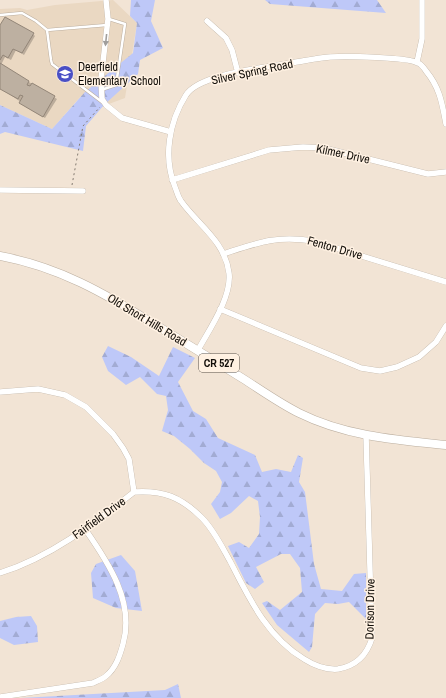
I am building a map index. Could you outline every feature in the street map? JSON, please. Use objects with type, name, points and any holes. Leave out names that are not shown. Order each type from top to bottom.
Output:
[{"type":"main road","name":"Old Short Hills Road","points":[[0,256],[37,264],[87,284],[115,299],[298,413],[330,426],[366,435],[446,445]]},
{"type":"street","points":[[106,0],[108,22],[101,79],[102,99],[105,104],[122,118],[171,132]]},
{"type":"street","points":[[422,0],[422,39],[417,62],[438,87],[446,124]]},
{"type":"street","points":[[207,21],[226,38],[232,50],[238,73]]},
{"type":"street","name":"Silver Spring Road","points":[[198,350],[220,309],[228,290],[229,273],[223,254],[216,240],[180,200],[169,169],[168,154],[171,132],[180,106],[187,94],[195,86],[215,78],[262,68],[330,57],[397,59],[417,62]]},
{"type":"street","name":"Kilmer Drive","points":[[172,180],[269,150],[303,147],[324,148],[428,174],[446,172]]},
{"type":"street","points":[[0,190],[83,191]]},
{"type":"street","name":"Fenton Drive","points":[[223,254],[262,241],[298,238],[312,240],[446,282]]},
{"type":"street","points":[[220,309],[361,368],[380,371],[397,367],[418,357],[436,342],[446,326]]},
{"type":"street","name":"Fairfield Drive","points":[[0,392],[38,389],[65,395],[86,407],[113,434],[123,448],[129,459],[134,492],[85,529],[54,549],[15,568],[0,573]]},
{"type":"street","name":"Dorison Drive","points":[[134,492],[153,491],[169,495],[191,508],[203,519],[224,549],[254,607],[275,636],[292,652],[320,668],[341,668],[353,664],[362,658],[369,648],[372,638],[366,435]]},
{"type":"street","points":[[0,697],[93,683],[106,676],[121,654],[126,634],[127,619],[124,606],[115,578],[101,552],[85,529]]},
{"type":"lane","points":[[0,15],[22,13],[36,21],[46,30],[50,60],[52,64],[105,104]]},
{"type":"lane","points":[[46,30],[108,22],[126,24],[116,85],[101,90]]},
{"type":"path","points":[[71,191],[83,126],[105,104]]},
{"type":"shaded area","name":"Deerfield Elementary School","points":[[113,0],[137,23],[125,98],[98,108],[81,96],[52,129],[0,105],[0,9],[20,8],[27,10],[55,5]]},
{"type":"green space","points":[[131,0],[155,0],[151,21],[163,48],[140,60],[138,74],[104,105],[86,126],[83,151],[5,132],[0,134],[0,105],[52,129],[85,92],[133,53],[137,23],[130,16]]},
{"type":"green space","points":[[265,0],[377,0],[386,13],[270,4]]},
{"type":"green space","points":[[108,346],[131,357],[159,376],[173,347],[195,358],[178,382],[193,411],[206,419],[218,438],[255,455],[262,472],[276,469],[291,472],[298,455],[303,458],[299,482],[305,492],[314,564],[321,589],[342,591],[354,574],[366,573],[366,619],[349,602],[338,604],[325,603],[315,614],[312,647],[309,652],[277,625],[262,603],[267,601],[280,610],[302,592],[300,568],[290,554],[281,554],[256,567],[264,582],[255,589],[246,583],[228,546],[239,542],[249,548],[259,534],[260,517],[258,501],[249,496],[231,513],[220,519],[211,504],[220,492],[222,482],[216,471],[204,463],[174,436],[162,431],[168,410],[166,396],[157,394],[140,377],[126,385],[108,371],[102,357]]},
{"type":"green space","points":[[121,555],[135,571],[142,611],[116,608],[93,598],[91,573],[96,564]]},
{"type":"green space","points":[[31,616],[37,626],[38,642],[14,645],[0,638],[0,621],[16,617]]},
{"type":"green space","points":[[178,684],[181,698],[21,698],[165,690]]},
{"type":"building","points":[[5,17],[34,33],[22,53],[13,49],[8,58],[3,55],[0,60],[0,25]]},
{"type":"building","name":"Deerfield Elementary School","points":[[0,63],[29,81],[27,85],[30,86],[32,83],[55,96],[43,117],[19,103],[23,96],[20,95],[18,99],[0,89]]},
{"type":"place","name":"Deerfield Elementary School","points":[[65,74]]}]
